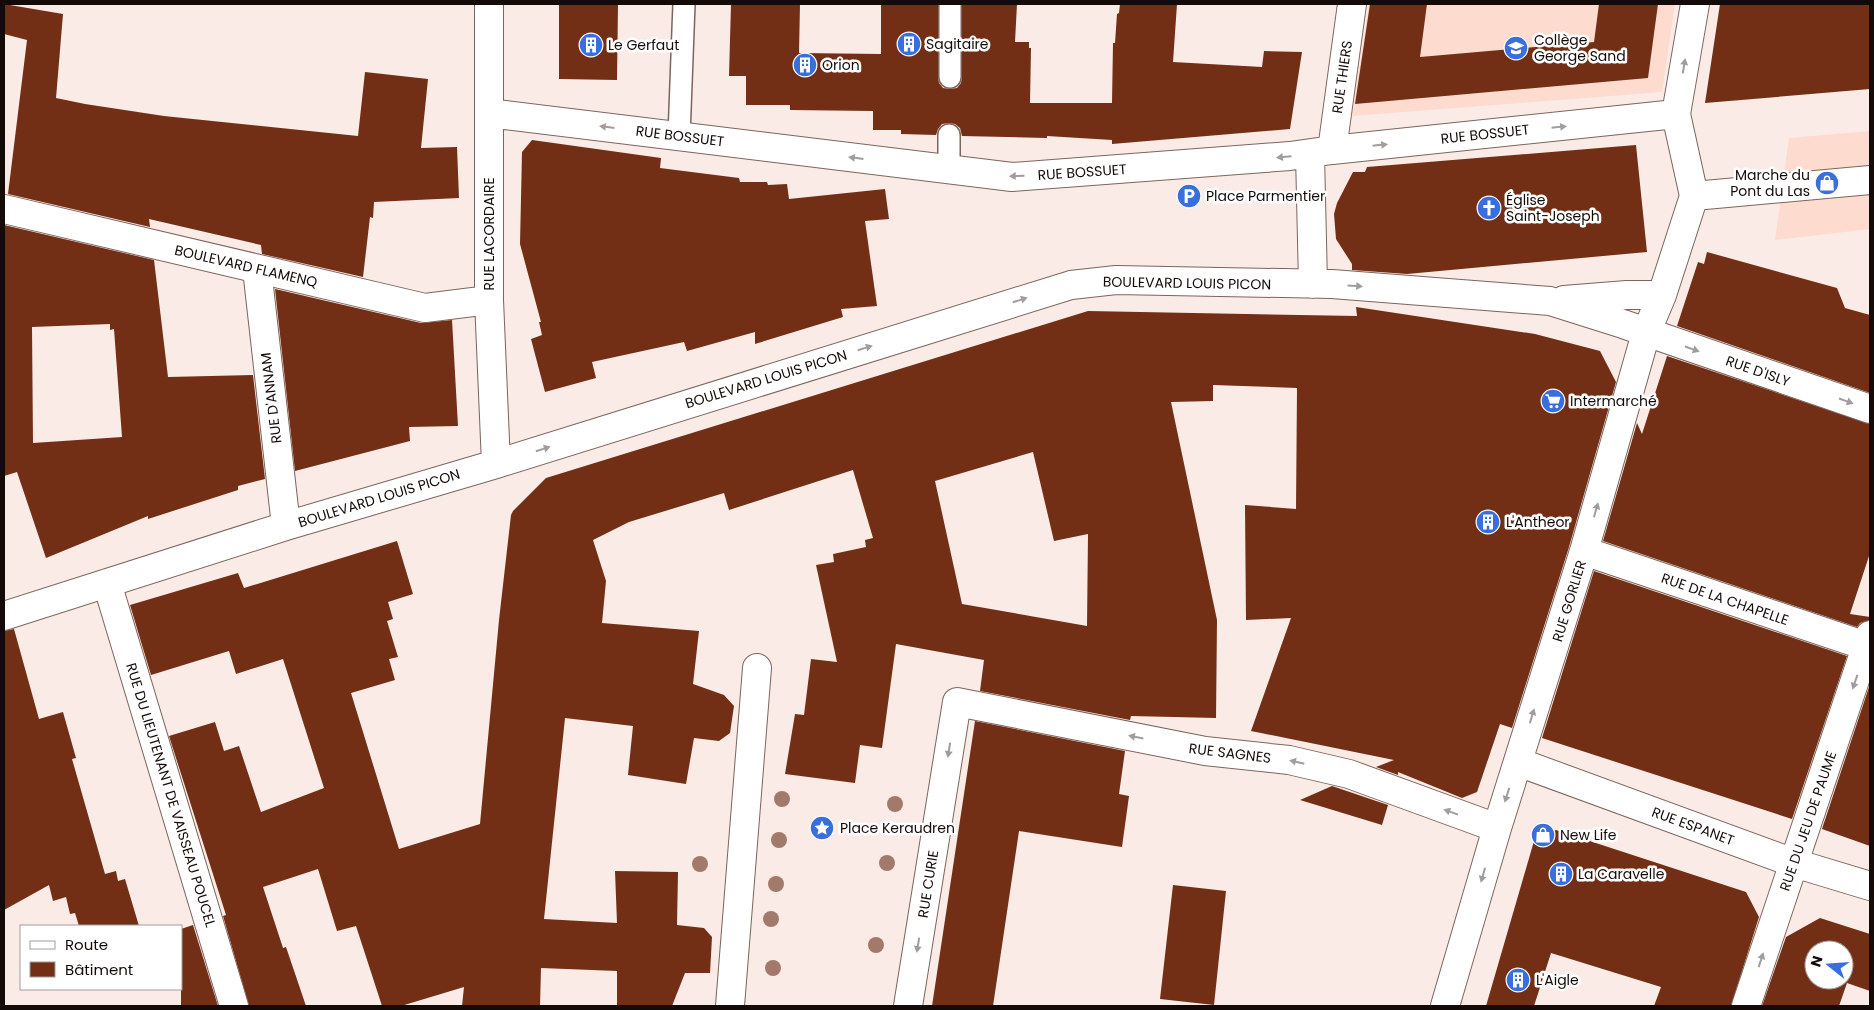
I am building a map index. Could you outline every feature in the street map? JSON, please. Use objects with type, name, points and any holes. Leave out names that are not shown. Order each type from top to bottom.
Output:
[{"type":"street","name":"RUE LACORDAIRE","points":[[489,4],[489,300],[496,464]]},
{"type":"street","name":"RUE THIERS","points":[[1321,152],[1352,4]]},
{"type":"street","points":[[1695,4],[1676,114],[1694,196],[1870,180]]},
{"type":"street","name":"RUE BOSSUET","points":[[490,113],[1012,177],[1321,152],[1676,114]]},
{"type":"street","points":[[1313,284],[1321,152]]},
{"type":"street","name":"RUE GORLIER","points":[[1445,1006],[1497,828],[1584,551],[1646,333],[1662,295],[1694,196]]},
{"type":"street","name":"BOULEVARD FLAMENQ","points":[[4,209],[425,308],[489,300]]},
{"type":"street","name":"RUE D'ANNAM","points":[[256,269],[286,526]]},
{"type":"street","name":"BOULEVARD LOUIS PICON","points":[[4,616],[286,526],[496,464],[1071,284],[1116,280],[1332,284],[1550,301],[1627,295],[1662,295]]},
{"type":"street","name":"BOULEVARD LOUIS PICON","points":[[1550,301],[1646,333]]},
{"type":"street","name":"RUE D'ISLY","points":[[1646,333],[1870,409]]},
{"type":"street","name":"RUE DE LA CHAPELLE","points":[[1584,551],[1868,641]]},
{"type":"street","name":"RUE DU LIEUTENANT DE VAISSEAU POUCEL","points":[[107,583],[234,1006]]},
{"type":"street","name":"RUE DU JEU DE PAUME","points":[[1746,1006],[1868,641]]},
{"type":"street","points":[[730,1006],[757,668]]},
{"type":"street","name":"RUE SAGNES","points":[[957,702],[1205,751],[1288,760],[1349,774],[1497,828]]},
{"type":"street","name":"RUE CURIE","points":[[908,1006],[957,702]]},
{"type":"street","name":"RUE ESPANET","points":[[1518,762],[1794,863],[1870,886]]},
{"type":"lane","points":[[679,136],[684,4]]},
{"type":"lane","points":[[950,4],[950,78]]},
{"type":"lane","points":[[949,136],[949,169]]},
{"type":"shaded area","name":"Collège George Sand","points":[[1369,4],[1675,4],[1662,92],[1352,116]]},
{"type":"shaded area","name":"Marche du Pont du Las","points":[[1870,131],[1870,229],[1775,240],[1789,138]]},
{"type":"building","points":[[4,4],[63,14],[56,98],[85,104],[164,116],[358,136],[365,72],[428,79],[421,148],[457,147],[459,198],[374,202],[373,218],[370,217],[363,277],[262,254],[261,245],[149,219],[150,227],[8,194],[27,40],[4,34]]},
{"type":"building","name":"Le Gerfaut","points":[[559,4],[618,4],[617,80],[559,79]]},
{"type":"building","points":[[731,4],[800,4],[799,53],[881,54],[881,4],[938,4],[938,77],[939,83],[943,88],[950,89],[957,88],[961,83],[962,77],[962,4],[1017,4],[1015,42],[1029,42],[1029,48],[1031,48],[1030,103],[1112,103],[1113,43],[1115,43],[1117,14],[1119,13],[1120,4],[1177,4],[1173,62],[1262,67],[1264,51],[1302,52],[1290,129],[1112,144],[1112,140],[1047,136],[1047,138],[962,136],[960,128],[955,124],[949,123],[942,124],[936,135],[901,134],[901,130],[873,130],[873,111],[790,110],[790,105],[746,105],[746,76],[729,76]]},
{"type":"building","points":[[1370,4],[1427,4],[1420,57],[1594,42],[1599,4],[1658,4],[1648,78],[1355,104]]},
{"type":"building","points":[[1720,4],[1870,4],[1870,89],[1705,103]]},
{"type":"building","points":[[532,140],[661,158],[660,168],[739,178],[740,182],[767,182],[768,185],[787,184],[789,199],[885,189],[889,219],[865,221],[877,306],[841,309],[843,317],[755,344],[755,332],[687,351],[684,342],[592,362],[596,378],[545,392],[531,339],[542,335],[539,322],[541,322],[520,244],[522,152]]},
{"type":"building","name":"Église Saint-Joseph","points":[[1636,145],[1647,252],[1407,274],[1352,270],[1352,264],[1336,239],[1334,214],[1337,203],[1353,172],[1365,172],[1367,167]]},
{"type":"building","points":[[4,225],[154,260],[168,377],[253,375],[265,479],[238,486],[238,490],[148,519],[148,516],[46,558],[17,472],[4,476]],"holes":[[[110,324],[110,330],[114,329],[122,437],[33,443],[32,327]]]},
{"type":"building","points":[[1707,252],[1837,288],[1845,308],[1870,315],[1870,393],[1677,326],[1698,262],[1704,264]]},
{"type":"building","points":[[275,289],[421,323],[452,320],[458,426],[409,427],[410,441],[295,471]]},
{"type":"building","points":[[1356,307],[1535,334],[1600,351],[1616,382],[1569,547],[1512,728],[1500,724],[1477,792],[1462,798],[1398,772],[1398,775],[1376,767],[1394,760],[1251,731],[1291,618],[1246,620],[1245,505],[1296,509],[1297,388],[1213,385],[1213,401],[1171,402],[1217,620],[1216,718],[1131,716],[1130,720],[980,691],[984,660],[896,644],[882,748],[860,745],[855,783],[785,774],[795,714],[804,715],[811,659],[837,662],[816,565],[834,562],[833,554],[866,547],[865,540],[873,538],[853,470],[729,510],[724,493],[629,522],[593,540],[606,581],[602,623],[699,631],[693,684],[724,695],[734,706],[730,733],[719,741],[694,738],[686,784],[628,775],[633,726],[565,718],[544,919],[617,923],[615,871],[678,872],[677,925],[704,928],[712,937],[710,973],[685,973],[672,1006],[617,1006],[617,971],[541,968],[540,1006],[462,1006],[464,987],[401,1006],[382,1006],[356,926],[337,931],[318,869],[263,887],[283,948],[286,947],[306,1006],[249,1006],[223,916],[226,915],[169,736],[215,722],[224,751],[239,746],[261,812],[324,788],[283,659],[236,674],[229,651],[151,675],[130,605],[238,573],[244,588],[397,541],[413,594],[388,602],[393,619],[387,621],[398,657],[389,659],[395,680],[351,693],[399,849],[480,824],[511,515],[546,478],[1088,311],[1357,316]],"holes":[[[1033,452],[1054,541],[1088,534],[1087,626],[962,604],[935,481]]]},
{"type":"building","points":[[1667,356],[1870,424],[1870,553],[1850,614],[1870,617],[1870,620],[1860,623],[1857,627],[1603,541],[1637,423],[1642,434]]},
{"type":"building","points":[[1594,571],[1847,656],[1792,819],[1542,738]]},
{"type":"building","points":[[14,629],[39,719],[63,712],[76,758],[72,759],[105,874],[116,871],[118,881],[125,879],[139,925],[79,925],[75,913],[70,914],[66,897],[53,901],[49,885],[4,910],[4,631]]},
{"type":"building","points":[[1870,684],[1870,846],[1822,829]]},
{"type":"building","points":[[975,721],[1125,751],[1119,794],[1129,796],[1122,847],[1019,831],[993,1006],[932,1006]]},
{"type":"building","points":[[1332,786],[1388,805],[1382,825],[1300,800]]},
{"type":"building","points":[[1556,830],[1746,892],[1759,917],[1731,1006],[1654,1006],[1661,987],[1551,953],[1534,1006],[1486,1006],[1534,841]]},
{"type":"building","points":[[1173,885],[1226,891],[1214,1005],[1160,999]]},
{"type":"building","points":[[1820,918],[1870,934],[1870,991],[1854,985],[1854,940],[1804,940],[1804,990],[1845,990],[1839,1006],[1762,1006],[1786,937]]},
{"type":"building","points":[[193,925],[218,1006],[181,1006],[182,929]]},
{"type":"place","name":"Sagitaire","points":[[909,44]]},
{"type":"place","name":"Le Gerfaut","points":[[591,45]]},
{"type":"place","name":"Collège George Sand","points":[[1516,48]]},
{"type":"place","name":"Orion","points":[[805,65]]},
{"type":"place","name":"Marche du Pont du Las","points":[[1827,183]]},
{"type":"place","name":"Place Parmentier","points":[[1189,196]]},
{"type":"place","name":"Église Saint-Joseph","points":[[1489,208]]},
{"type":"place","name":"Intermarché","points":[[1553,401]]},
{"type":"place","name":"L'Antheor","points":[[1488,522]]},
{"type":"place","name":"Place Keraudren","points":[[822,828]]},
{"type":"place","name":"New Life","points":[[1543,835]]},
{"type":"place","name":"La Caravelle","points":[[1561,874]]},
{"type":"place","name":"L'Aigle","points":[[1518,980]]}]
